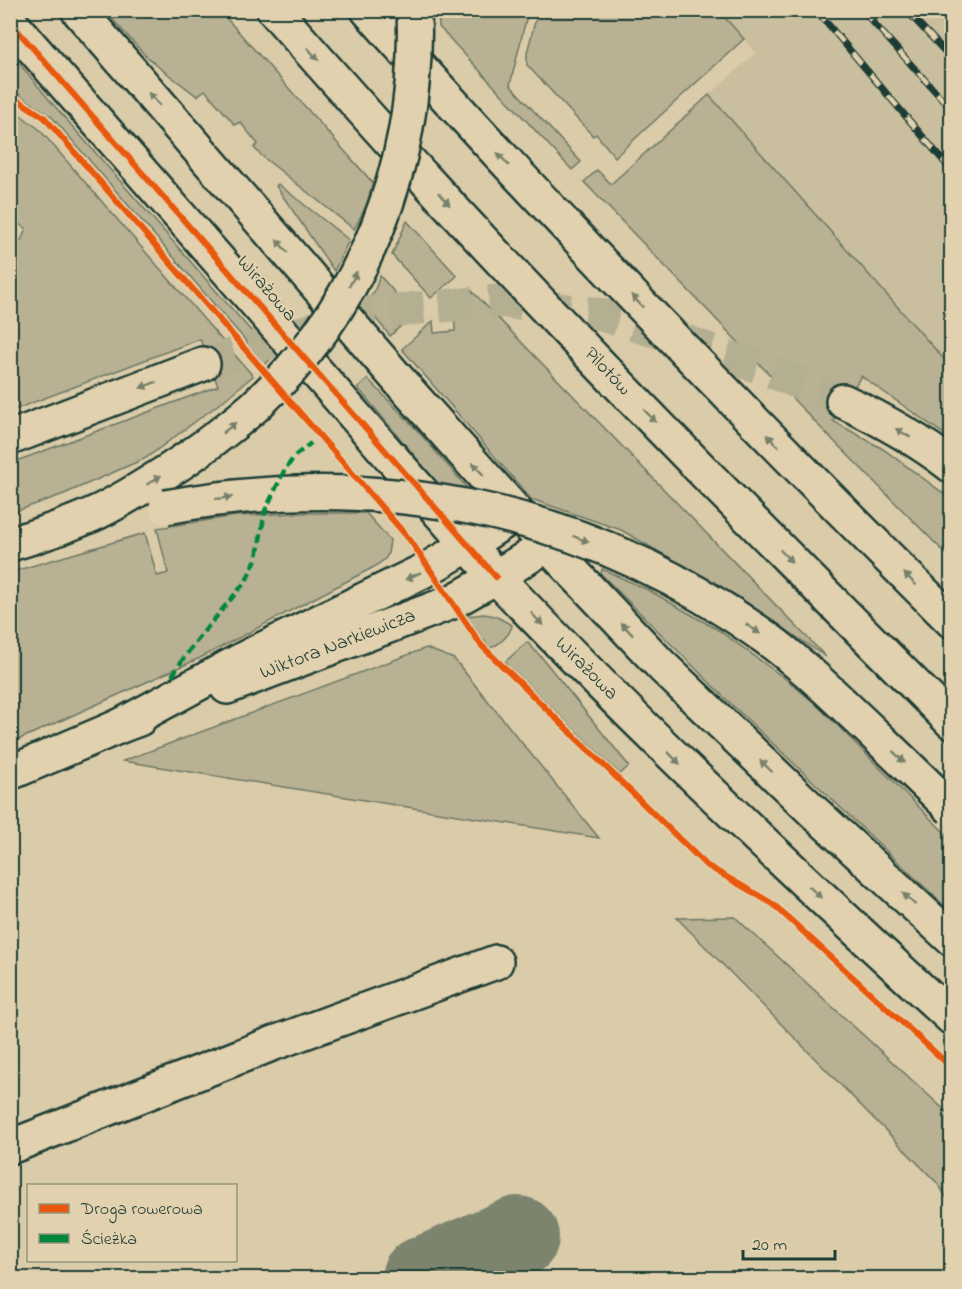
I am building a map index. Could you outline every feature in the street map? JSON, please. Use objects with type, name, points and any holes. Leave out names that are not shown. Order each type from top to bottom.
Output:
[{"type":"main road","name":"Wirażowa","points":[[78,10],[388,368],[517,513],[705,708],[951,939]]},
{"type":"main road","name":"Pilotów","points":[[274,10],[425,179],[572,335],[951,722]]},
{"type":"main road","points":[[368,10],[454,106],[652,317],[951,621]]},
{"type":"main road","points":[[10,544],[46,533],[99,511],[182,462],[223,433],[255,406],[318,335],[363,260],[391,191],[405,139],[414,74],[414,10]]},
{"type":"main road","name":"Wirażowa","points":[[10,22],[496,577],[695,779],[951,1018]]},
{"type":"main road","points":[[10,438],[203,364]]},
{"type":"main road","points":[[843,401],[868,412],[951,466]]},
{"type":"main road","points":[[46,533],[166,507],[295,492],[356,492],[406,497],[500,513],[606,549],[646,566],[712,602],[766,638],[804,668],[951,809]]},
{"type":"main road","name":"Wiktora Narkiewicza","points":[[120,726],[249,656],[429,568],[517,513]]},
{"type":"main road","name":"Wiktora Narkiewicza","points":[[10,773],[120,726],[452,602],[547,544]]},
{"type":"main road","points":[[10,1147],[269,1046],[496,962]]},
{"type":"shaded area","points":[[538,10],[719,11],[744,39],[615,157],[596,134],[593,136],[527,65],[527,53]]},
{"type":"shaded area","points":[[105,11],[220,11],[373,183],[366,206],[354,229],[263,157],[254,148],[258,144],[240,122],[235,125],[205,90],[197,96],[156,65]]},
{"type":"shaded area","points":[[438,11],[528,11],[510,85],[581,162],[572,170],[439,27]]},
{"type":"shaded area","points":[[719,11],[951,11],[951,367],[709,95],[756,53]]},
{"type":"shaded area","points":[[18,62],[273,356],[266,364],[51,116],[14,91]]},
{"type":"shaded area","points":[[709,95],[951,367],[951,439],[861,376],[833,421],[883,449],[951,499],[951,559],[584,182],[597,170],[611,184]]},
{"type":"shaded area","points":[[11,108],[39,129],[253,376],[146,458],[64,494],[11,513],[11,463],[218,386],[200,339],[11,411],[10,237],[21,241],[26,228],[11,220]]},
{"type":"shaded area","points":[[278,184],[349,240],[334,271],[276,186]]},
{"type":"shaded area","points":[[407,221],[457,276],[431,298],[392,255]]},
{"type":"shaded area","points":[[380,276],[414,314],[390,336],[365,305],[374,292]]},
{"type":"shaded area","points":[[469,288],[826,657],[740,598],[621,530],[531,499],[402,349],[433,321],[434,333],[455,331],[454,302]]},
{"type":"shaded area","points":[[368,379],[417,430],[469,490],[439,485],[358,388]]},
{"type":"shaded area","points":[[366,513],[390,540],[387,556],[374,567],[200,658],[11,743],[11,572],[145,533],[157,576],[168,573],[157,528],[236,516]]},
{"type":"shaded area","points":[[602,569],[650,591],[720,631],[817,705],[951,839],[951,912],[730,703],[601,574]]},
{"type":"shaded area","points":[[484,614],[495,616],[512,625],[504,639],[490,648],[465,616]]},
{"type":"shaded area","points":[[527,642],[629,766],[620,774],[505,662]]},
{"type":"shaded area","points":[[426,648],[454,659],[599,838],[123,761]]},
{"type":"shaded area","points":[[735,917],[951,1116],[951,1205],[939,1185],[677,918]]},
{"type":"taxiway","points":[[422,1278],[518,1237]]},
{"type":"tunnel","points":[[203,364],[363,313],[498,301],[598,314],[677,338],[772,372],[843,401]]},
{"type":"railway","points":[[816,10],[952,171]]},
{"type":"railway","points":[[862,10],[952,110]]},
{"type":"railway","points":[[906,10],[952,59]]},
{"type":"marked path","points":[[172,676],[206,629],[246,581],[257,557],[265,511],[285,469],[297,454],[311,443]]},
{"type":"cycle path","points":[[10,22],[496,577]]},
{"type":"cycle path","points":[[10,95],[44,117],[410,540],[481,645],[706,865],[773,904],[952,1068]]}]
